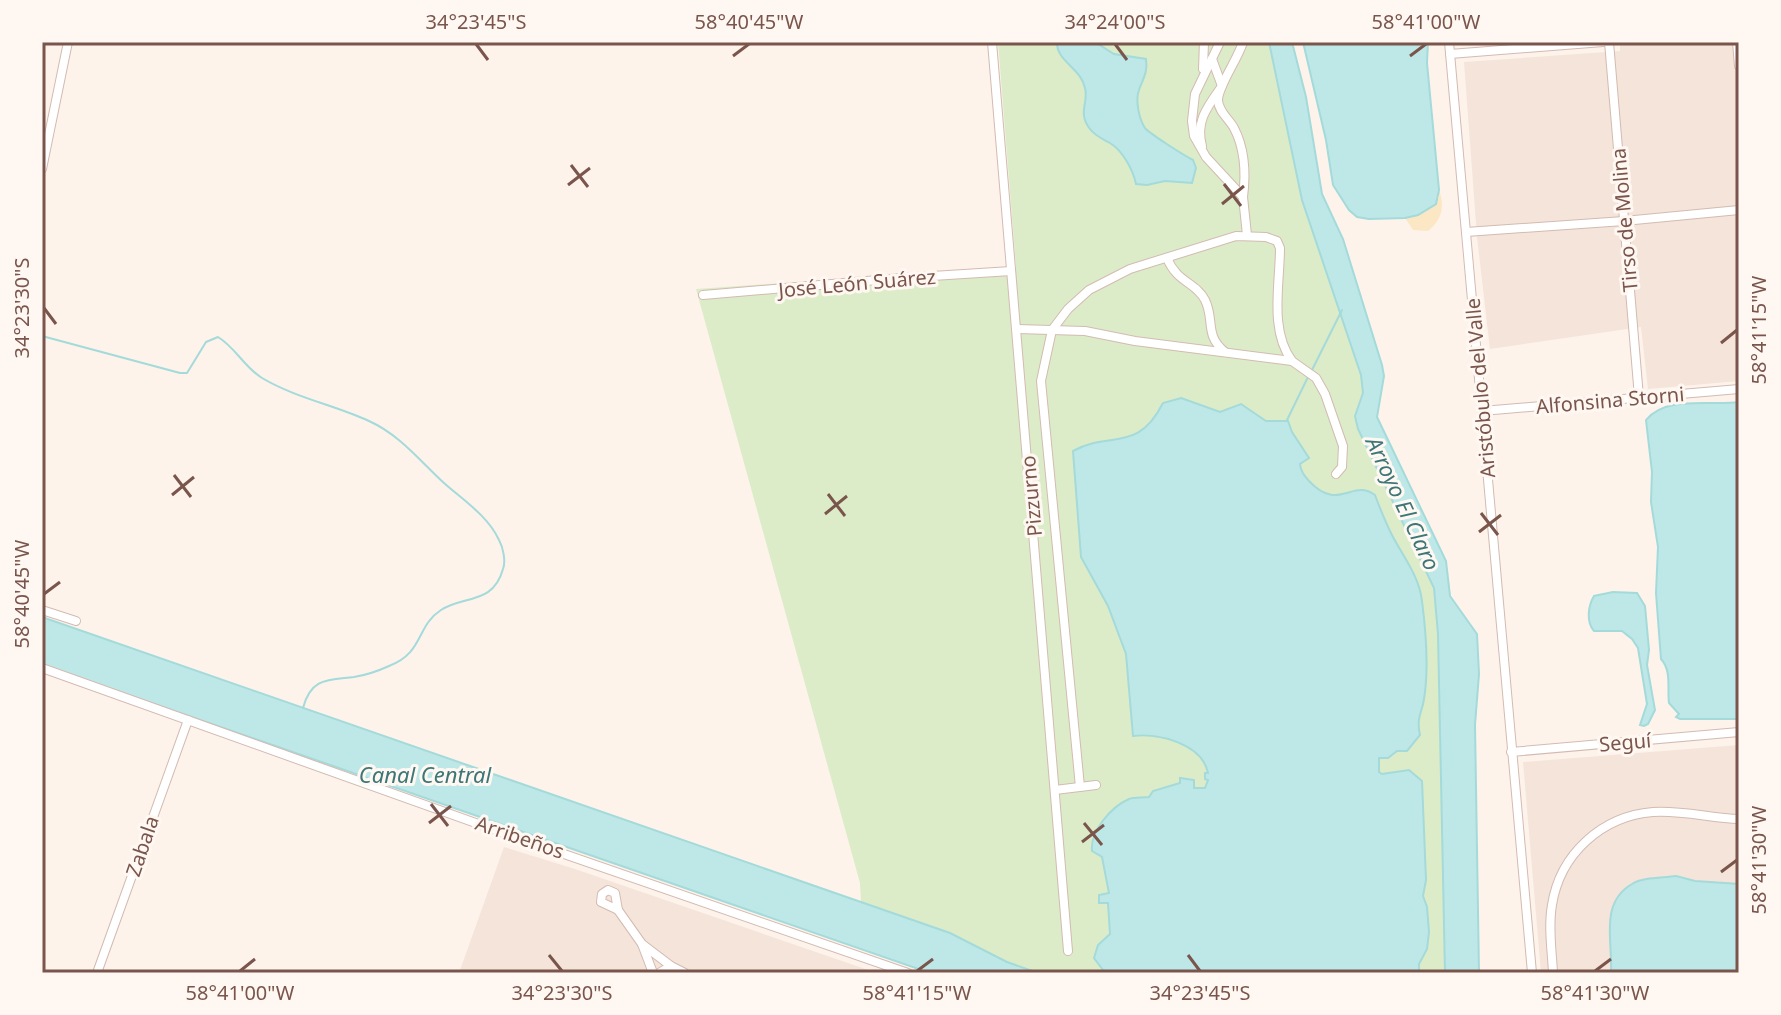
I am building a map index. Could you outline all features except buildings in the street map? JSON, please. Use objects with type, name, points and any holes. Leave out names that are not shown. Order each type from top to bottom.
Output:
[{"type":"street","points":[[42,169],[68,42]]},
{"type":"street","name":"Pizzurno","points":[[992,42],[1068,951]]},
{"type":"street","points":[[1202,77],[1204,42]]},
{"type":"street","points":[[1220,42],[1195,94],[1194,136],[1206,157],[1243,197]]},
{"type":"street","points":[[1206,157],[1199,124],[1238,59],[1243,42]]},
{"type":"street","name":"Aristóbulo del Valle","points":[[1449,42],[1532,973]]},
{"type":"street","points":[[1450,54],[1603,42]]},
{"type":"street","name":"Tirso de Molina","points":[[1609,42],[1639,397]]},
{"type":"street","points":[[1737,42],[1739,66]]},
{"type":"street","points":[[1212,59],[1222,86],[1218,105],[1234,129],[1243,155],[1247,235]]},
{"type":"street","points":[[1466,232],[1739,210]]},
{"type":"street","points":[[1080,787],[1041,381],[1052,330],[1068,309],[1089,290],[1130,269],[1247,235],[1277,241],[1280,248],[1277,305],[1282,339],[1292,361]]},
{"type":"street","points":[[1167,258],[1176,276],[1204,298],[1215,344],[1225,352]]},
{"type":"street","name":"José León Suárez","points":[[703,295],[1011,271]]},
{"type":"street","points":[[1017,329],[1085,331],[1135,341],[1292,361],[1310,374],[1325,394],[1343,446],[1342,467],[1336,474]]},
{"type":"street","name":"Alfonsina Storni","points":[[1482,411],[1739,389]]},
{"type":"street","points":[[42,610],[76,621]]},
{"type":"street","name":"Arribeños","points":[[42,668],[512,836],[568,853],[629,878],[908,973]]},
{"type":"street","name":"Zabala","points":[[97,973],[188,720]]},
{"type":"street","name":"Seguí","points":[[1511,752],[1739,732]]},
{"type":"street","points":[[1055,790],[1096,785]]},
{"type":"street","points":[[1553,973],[1550,924],[1553,895],[1564,868],[1584,842],[1621,819],[1656,812],[1739,819]]},
{"type":"street","points":[[618,910],[642,944],[656,973],[671,966]]},
{"type":"street","points":[[642,944],[671,966],[687,972]]},
{"type":"shaded area","points":[[1620,42],[1739,42],[1739,381],[1648,389],[1641,327],[1490,349],[1477,237],[1464,62],[1620,51]]},
{"type":"shaded area","points":[[1739,745],[1739,973],[1541,973],[1523,762]]},
{"type":"shaded area","points":[[504,847],[575,869],[877,973],[459,973]]},
{"type":"green space","points":[[998,42],[1269,42],[1302,200],[1361,375],[1363,393],[1355,416],[1358,429],[1434,588],[1438,634],[1445,973],[1038,973],[1007,962],[950,933],[861,902],[860,883],[696,289],[1016,267]]},
{"type":"sand","points":[[1439,190],[1442,207],[1436,222],[1428,231],[1413,230],[1405,218],[1418,215],[1439,198]]},
{"type":"water","points":[[1057,42],[1095,42],[1114,54],[1146,59],[1146,72],[1137,99],[1141,120],[1148,131],[1193,160],[1196,168],[1192,183],[1165,181],[1136,184],[1130,167],[1119,151],[1094,134],[1086,123],[1083,81],[1060,54]]},
{"type":"water","name":"Arroyo El Claro","points":[[1269,42],[1292,42],[1306,97],[1322,194],[1343,239],[1382,365],[1384,376],[1377,417],[1446,561],[1450,596],[1477,634],[1479,674],[1475,725],[1479,973],[1445,973],[1438,634],[1434,588],[1358,429],[1355,416],[1363,393],[1361,375],[1302,200]]},
{"type":"water","points":[[1303,42],[1428,42],[1427,63],[1439,190],[1436,204],[1418,215],[1405,218],[1369,219],[1357,217],[1349,210],[1333,185]]},
{"type":"water","points":[[1181,398],[1220,412],[1241,404],[1266,421],[1288,421],[1309,458],[1300,464],[1309,481],[1329,494],[1359,490],[1375,495],[1417,582],[1427,663],[1426,687],[1419,719],[1420,735],[1407,751],[1397,751],[1388,758],[1379,758],[1379,772],[1409,770],[1422,781],[1426,880],[1423,896],[1429,932],[1419,973],[1110,973],[1103,970],[1094,958],[1098,945],[1110,934],[1108,903],[1099,903],[1099,895],[1109,893],[1102,857],[1092,851],[1098,828],[1122,803],[1131,798],[1149,797],[1153,791],[1180,783],[1180,778],[1194,780],[1194,788],[1205,788],[1208,780],[1205,773],[1208,773],[1204,763],[1188,747],[1166,738],[1133,736],[1126,654],[1108,606],[1081,557],[1073,451],[1133,435],[1153,419],[1163,403]]},
{"type":"water","points":[[1739,402],[1739,719],[1680,719],[1669,703],[1668,675],[1661,659],[1656,593],[1658,547],[1651,502],[1652,472],[1646,420],[1655,412],[1677,404]]},
{"type":"water","points":[[1613,592],[1637,593],[1645,606],[1649,650],[1647,665],[1655,710],[1644,726],[1640,725],[1647,704],[1638,648],[1622,631],[1594,631],[1589,619],[1594,596]]},
{"type":"water","name":"Canal Central","points":[[42,617],[950,933],[1007,962],[1038,973],[930,973],[42,665]]},
{"type":"water","points":[[1676,876],[1695,881],[1739,884],[1739,973],[1611,973],[1610,924],[1615,902],[1632,884]]},
{"type":"waterway","points":[[1311,372],[1342,310]]},
{"type":"waterway","points":[[42,336],[180,373],[187,373],[206,342],[218,337],[262,378],[369,421],[390,434],[474,509],[494,531],[502,546],[504,562],[492,588],[485,594],[450,605],[433,616],[414,647],[400,661],[368,674],[316,685],[303,708]]},
{"type":"waterway","points":[[1287,420],[1308,377]]}]
